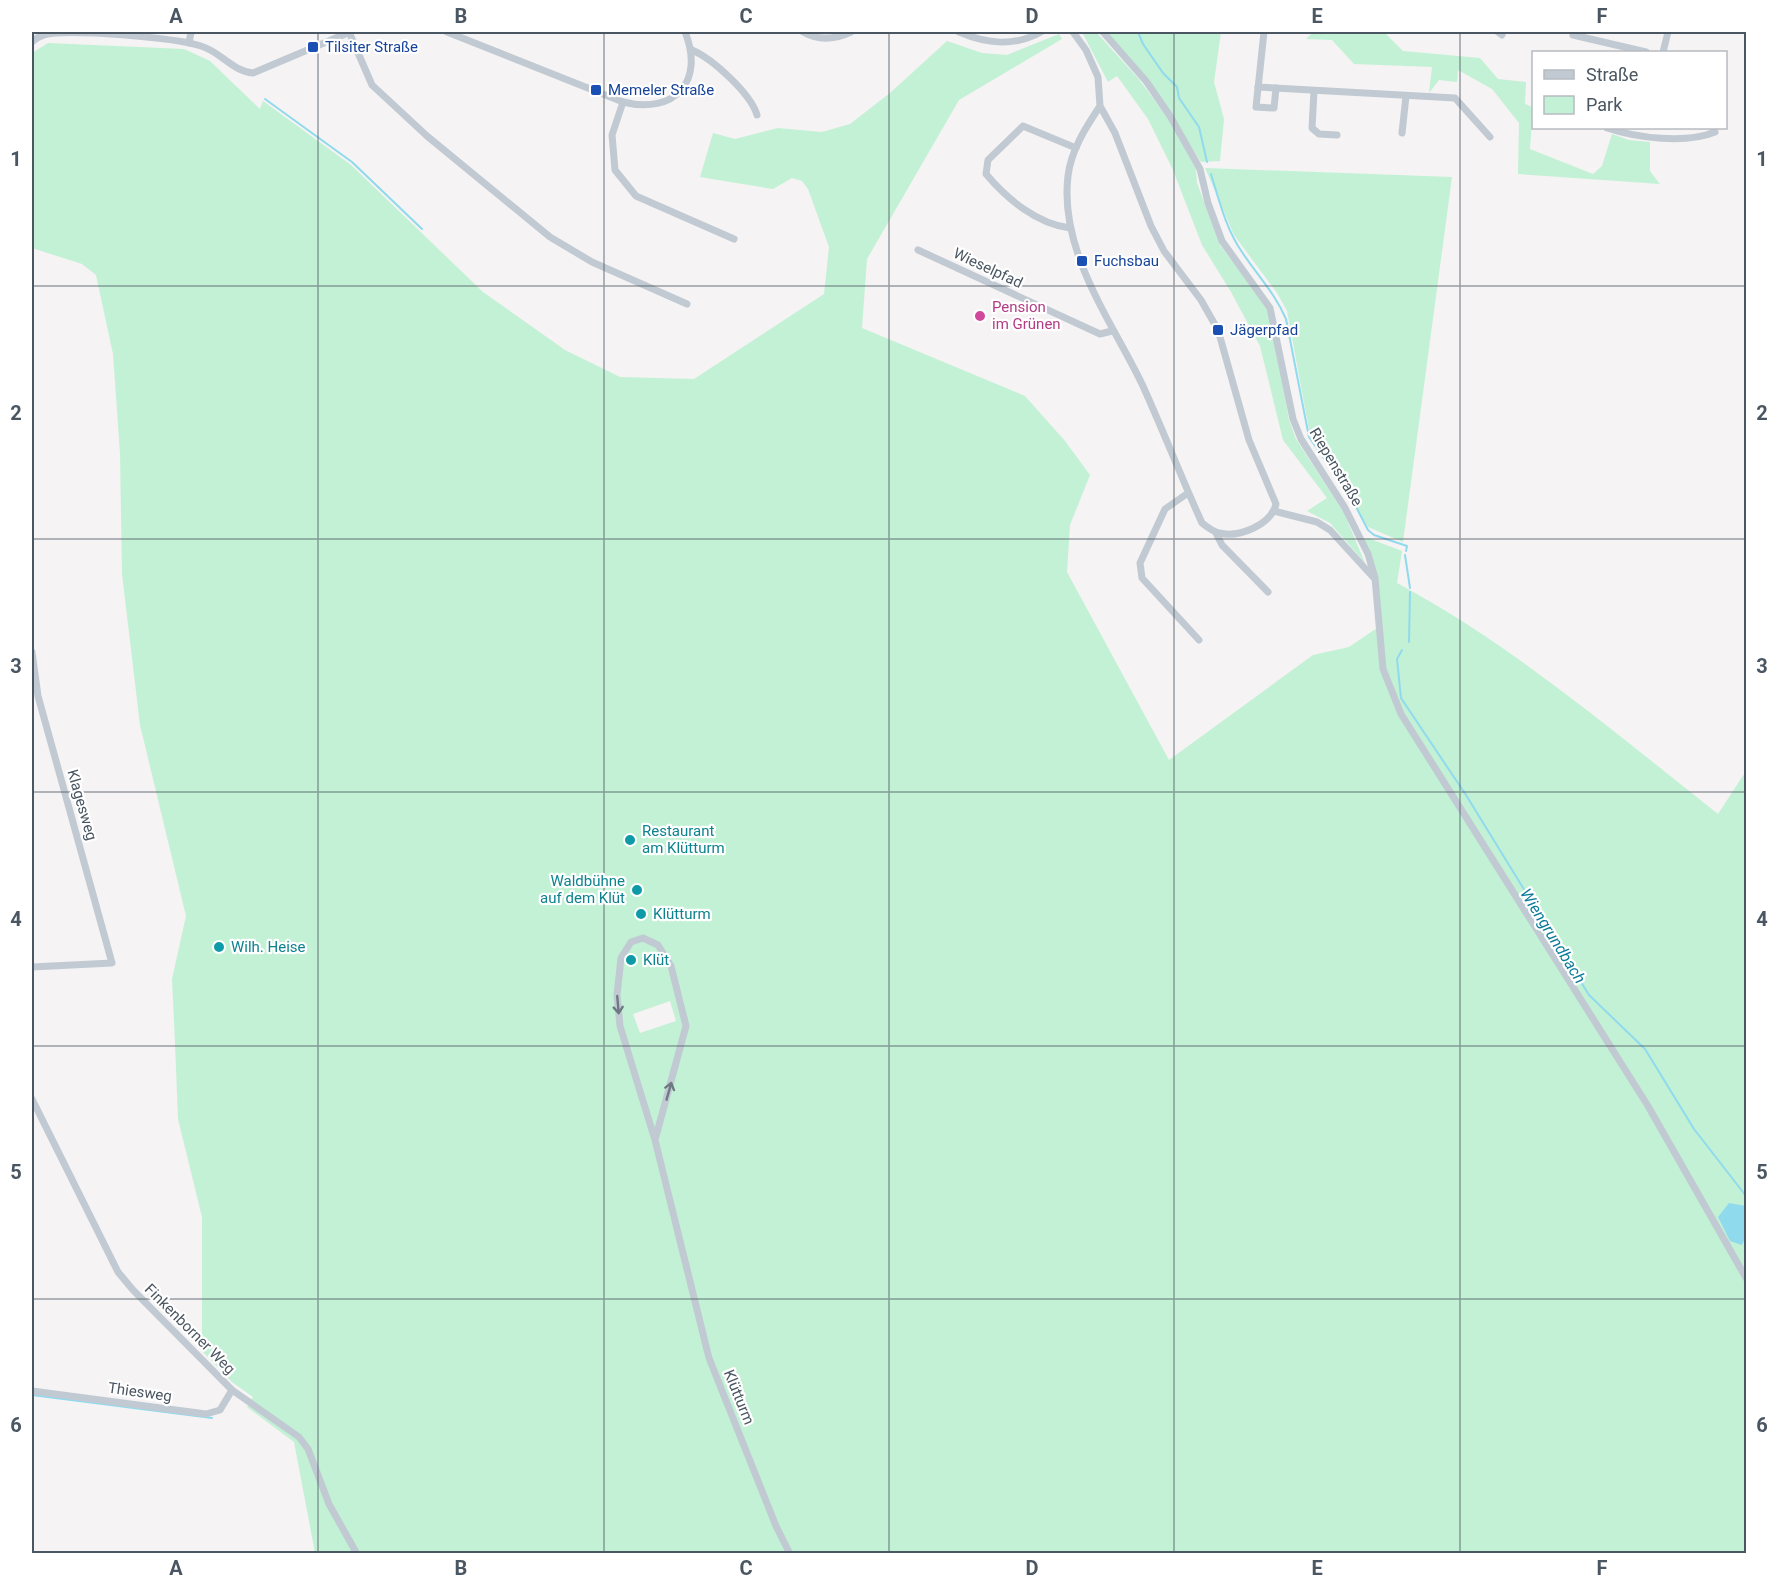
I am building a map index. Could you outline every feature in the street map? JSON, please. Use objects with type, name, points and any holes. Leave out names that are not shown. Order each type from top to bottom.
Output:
[{"type":"street","points":[[189,43],[191,32]]},
{"type":"street","points":[[32,42],[44,35],[83,33],[189,43],[217,54],[241,72],[253,73],[272,67],[349,32],[372,85],[427,136],[550,237],[592,262],[687,304]]},
{"type":"street","points":[[447,32],[623,102],[640,106],[667,102],[680,93],[690,76],[693,50],[685,32]]},
{"type":"street","points":[[803,32],[824,38],[840,37],[851,32]]},
{"type":"street","points":[[959,32],[978,40],[997,42],[1014,42],[1041,32]]},
{"type":"street","points":[[1073,32],[1086,50],[1098,77],[1100,106],[1115,133],[1151,226],[1164,251],[1201,300],[1218,330],[1249,440],[1274,497],[1274,511],[1264,523],[1227,534],[1216,533]]},
{"type":"street","name":"Riepenstraße","points":[[1103,32],[1146,81],[1170,116],[1200,169],[1208,202],[1222,242],[1270,308],[1297,429],[1363,539],[1375,578],[1383,669],[1401,714],[1642,1095],[1746,1278]]},
{"type":"street","points":[[1264,32],[1256,107],[1274,108],[1276,88]]},
{"type":"street","points":[[1663,51],[1668,32]]},
{"type":"street","points":[[1574,35],[1642,51]]},
{"type":"street","points":[[693,50],[706,56],[754,103],[757,115]]},
{"type":"street","points":[[1258,87],[1455,98],[1490,137]]},
{"type":"street","points":[[1314,91],[1312,128],[1319,134],[1337,135]]},
{"type":"street","points":[[1402,133],[1406,96]]},
{"type":"street","points":[[623,102],[612,135],[615,170],[636,196],[734,238]]},
{"type":"street","points":[[1100,106],[1076,148],[1068,175],[1070,228],[1112,331],[1156,416],[1202,523],[1216,533],[1222,545],[1268,592]]},
{"type":"street","points":[[1070,228],[1056,226],[1027,211],[1004,194],[986,174],[988,160],[1023,126],[1076,148]]},
{"type":"street","points":[[1610,129],[1631,136],[1701,138],[1715,132]]},
{"type":"street","points":[[1631,136],[1634,129]]},
{"type":"street","name":"Wieselpfad","points":[[918,250],[1100,334],[1112,331]]},
{"type":"street","points":[[1188,493],[1165,509],[1140,563],[1142,578],[1199,640]]},
{"type":"street","points":[[1274,511],[1317,522],[1330,530],[1375,578]]},
{"type":"street","name":"Klagesweg","points":[[32,652],[34,699],[112,963],[32,967]]},
{"type":"street","name":"Klütturm","points":[[655,1140],[686,1026],[671,966],[658,945],[643,938],[631,942],[625,948],[621,958],[617,995],[620,1026],[655,1140],[709,1358],[776,1526],[790,1554]]},
{"type":"street","name":"Finkenborner Weg","points":[[32,1099],[118,1272],[232,1390],[299,1437],[308,1449],[329,1504],[357,1554]]},
{"type":"street","name":"Thiesweg","points":[[32,1391],[206,1414],[220,1410],[232,1390]]},
{"type":"green space","points":[[1082,32],[1096,32],[1138,78],[1167,117],[1196,169],[1197,183],[1220,245],[1265,305],[1272,322],[1289,420],[1296,439],[1344,513],[1365,563],[1330,523],[1307,511],[1327,498],[1283,440],[1260,346],[1202,245],[1173,170],[1148,119],[1117,76],[1108,82]]},
{"type":"green space","points":[[1103,32],[1221,32],[1214,82],[1224,119],[1220,161],[1201,162],[1170,116]]},
{"type":"green space","points":[[1313,32],[1384,32],[1403,51],[1480,58],[1498,79],[1526,82],[1525,104],[1532,107],[1530,149],[1593,174],[1602,166],[1612,134],[1629,140],[1650,142],[1650,171],[1660,184],[1518,174],[1519,123],[1492,89],[1458,70],[1457,82],[1439,80],[1429,93],[1432,67],[1354,64],[1332,40],[1306,39]]},
{"type":"green space","name":"Klüt","points":[[1059,34],[1062,39],[959,100],[867,259],[862,328],[1025,396],[1065,441],[1090,475],[1070,525],[1067,572],[1169,760],[1313,655],[1349,647],[1380,626],[1375,578],[1363,539],[1368,538],[1402,551],[1397,583],[1440,607],[1522,662],[1718,814],[1746,771],[1746,1553],[315,1553],[294,1442],[247,1407],[253,1397],[232,1382],[202,1351],[202,1217],[178,1119],[172,979],[186,916],[140,725],[122,574],[120,453],[113,354],[96,275],[82,264],[32,248],[32,53],[48,43],[184,49],[210,61],[260,109],[263,101],[351,165],[483,292],[565,350],[620,377],[694,379],[824,294],[829,247],[808,189],[802,181],[792,178],[773,189],[700,177],[713,133],[735,139],[778,128],[822,132],[850,124],[890,93],[947,41],[982,53],[1007,55]],"holes":[[[670,1001],[676,1021],[640,1033],[633,1014]]]},
{"type":"green space","points":[[1205,168],[1452,177],[1403,542],[1368,527],[1310,435],[1287,311],[1277,293],[1234,235]]},
{"type":"water","points":[[1729,1203],[1746,1206],[1746,1236],[1742,1245],[1730,1241],[1718,1217]]},
{"type":"waterway","name":"Wiengrundbach","points":[[1138,32],[1143,44],[1163,73],[1177,87],[1179,98],[1199,127],[1207,162]]},
{"type":"waterway","points":[[265,99],[352,162],[422,229]]},
{"type":"waterway","name":"Wiengrundbach","points":[[1211,174],[1232,234],[1277,301],[1286,319],[1309,437],[1352,499],[1368,530],[1374,535],[1407,546],[1406,551]]},
{"type":"waterway","name":"Wiengrundbach","points":[[1405,555],[1410,588]]},
{"type":"waterway","name":"Wiengrundbach","points":[[1409,642],[1410,592]]},
{"type":"waterway","name":"Wiengrundbach","points":[[1402,650],[1397,659],[1401,698],[1466,795],[1589,995],[1645,1049],[1694,1129],[1746,1196],[1746,1203]]},
{"type":"waterway","points":[[32,1395],[212,1418]]},
{"type":"place","name":"Tilsiter Straße","points":[[313,47]]},
{"type":"place","name":"Memeler Straße","points":[[596,90]]},
{"type":"place","name":"Fuchsbau","points":[[1082,261]]},
{"type":"place","name":"Pension im Grünen","points":[[980,316]]},
{"type":"place","name":"Jägerpfad","points":[[1218,330]]},
{"type":"place","name":"Restaurant am Klütturm","points":[[630,840]]},
{"type":"place","name":"Waldbühne auf dem Klüt","points":[[637,890]]},
{"type":"place","name":"Klütturm","points":[[641,914]]},
{"type":"place","name":"Wilh. Heise","points":[[219,947]]},
{"type":"place","name":"Klüt","points":[[631,960]]}]
